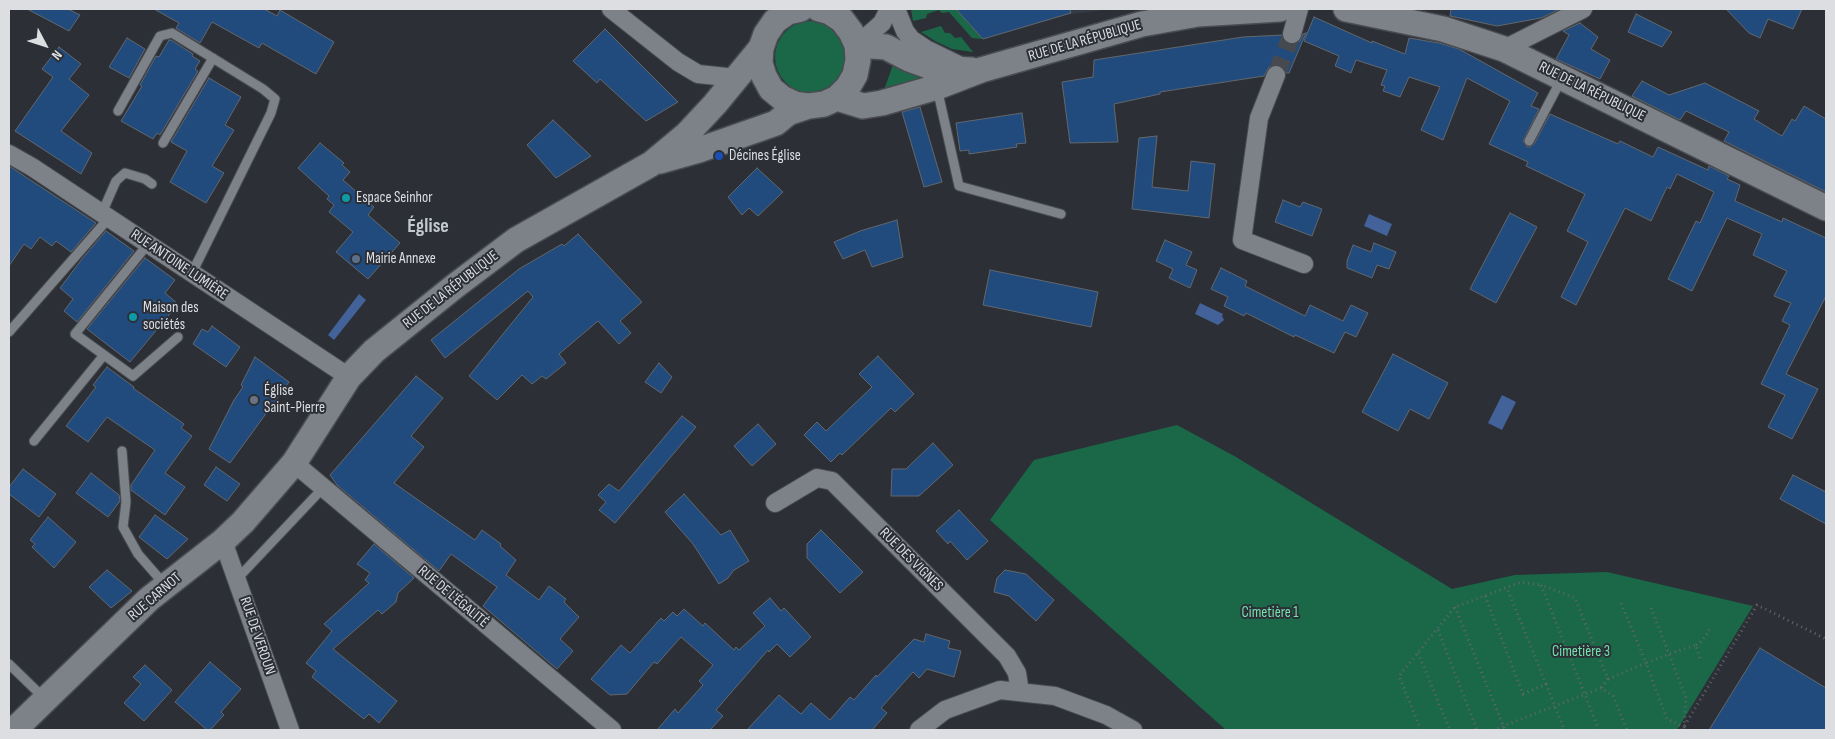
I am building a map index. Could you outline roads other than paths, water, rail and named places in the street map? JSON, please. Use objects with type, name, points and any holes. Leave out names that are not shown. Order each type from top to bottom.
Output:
[{"type":"street","points":[[611,9],[678,62],[698,74],[736,78]]},
{"type":"street","points":[[761,9],[763,41],[760,63],[764,76],[771,89],[782,98],[795,104],[809,106]]},
{"type":"street","name":"RUE DE LA RÉPUBLIQUE","points":[[294,463],[349,377],[386,340],[516,240],[651,164],[687,134],[715,104],[763,41],[775,21],[788,12],[800,9]]},
{"type":"street","points":[[857,45],[882,23],[889,9]]},
{"type":"street","points":[[896,9],[911,39],[926,49],[974,70]]},
{"type":"street","name":"RUE DE LA RÉPUBLIQUE","points":[[651,164],[699,150],[776,123],[788,114],[809,106],[824,104],[837,98],[863,106],[936,77],[974,70],[1142,24],[1198,14],[1280,9]]},
{"type":"street","points":[[1292,34],[1299,9]]},
{"type":"street","name":"RUE DE LA RÉPUBLIQUE","points":[[1347,9],[1443,29],[1504,49],[1826,208]]},
{"type":"street","points":[[1504,49],[1583,9]]},
{"type":"street","points":[[829,10],[842,20],[852,32],[857,45],[858,60],[855,74],[848,87],[837,98]]},
{"type":"street","points":[[857,45],[886,46],[936,77]]},
{"type":"street","points":[[1276,75],[1260,118],[1242,240],[1304,264]]},
{"type":"street","name":"RUE ANTOINE LUMIÈRE","points":[[9,154],[32,167],[349,377]]},
{"type":"street","name":"RUE DE L'ÉGALITÉ","points":[[294,463],[612,730]]},
{"type":"street","name":"RUE CARNOT","points":[[14,730],[149,599],[223,541],[243,522],[294,463]]},
{"type":"street","name":"RUE DES VIGNES","points":[[775,502],[817,478],[832,481],[1007,656],[1017,673],[1020,692]]},
{"type":"street","name":"RUE DE VERDUN","points":[[223,541],[290,730]]},
{"type":"street","points":[[919,730],[945,710],[1000,690],[1055,696],[1106,715],[1133,730]]},
{"type":"lane","points":[[118,111],[160,36],[172,33],[263,89],[274,99],[271,113],[192,273]]},
{"type":"lane","points":[[163,143],[213,58]]},
{"type":"lane","points":[[936,77],[959,186],[1060,214]]},
{"type":"lane","points":[[1529,141],[1563,78]]},
{"type":"lane","points":[[9,332],[106,216],[116,181],[125,173],[145,179],[152,184]]},
{"type":"lane","points":[[148,244],[75,334],[133,376],[178,337]]},
{"type":"lane","points":[[34,441],[104,355]]},
{"type":"lane","points":[[122,451],[126,502],[123,527],[138,554],[165,586]]},
{"type":"lane","points":[[237,579],[323,488]]},
{"type":"lane","points":[[9,664],[46,700]]},
{"type":"water","points":[[1369,214],[1392,224],[1387,236],[1364,226]]},
{"type":"water","points":[[359,294],[366,300],[334,340],[328,335]]},
{"type":"water","points":[[1200,303],[1223,314],[1224,320],[1218,325],[1195,314]]},
{"type":"water","points":[[1502,395],[1516,402],[1502,430],[1488,423]]},
{"type":"tunnel","points":[[1276,75],[1292,34]]},
{"type":"place","name":"Décines Église","points":[[719,156]]},
{"type":"place","name":"Espace Seinhor","points":[[346,198]]},
{"type":"place","name":"Mairie Annexe","points":[[356,259]]},
{"type":"place","name":"Maison des sociétés","points":[[133,317]]},
{"type":"place","name":"Église Saint-Pierre","points":[[254,400]]},
{"type":"district","name":"Église","points":[[428,227]]},
{"type":"park label","name":"Cimetière 1","points":[[1270,613]]},
{"type":"park label","name":"Cimetière 3","points":[[1581,652]]}]
